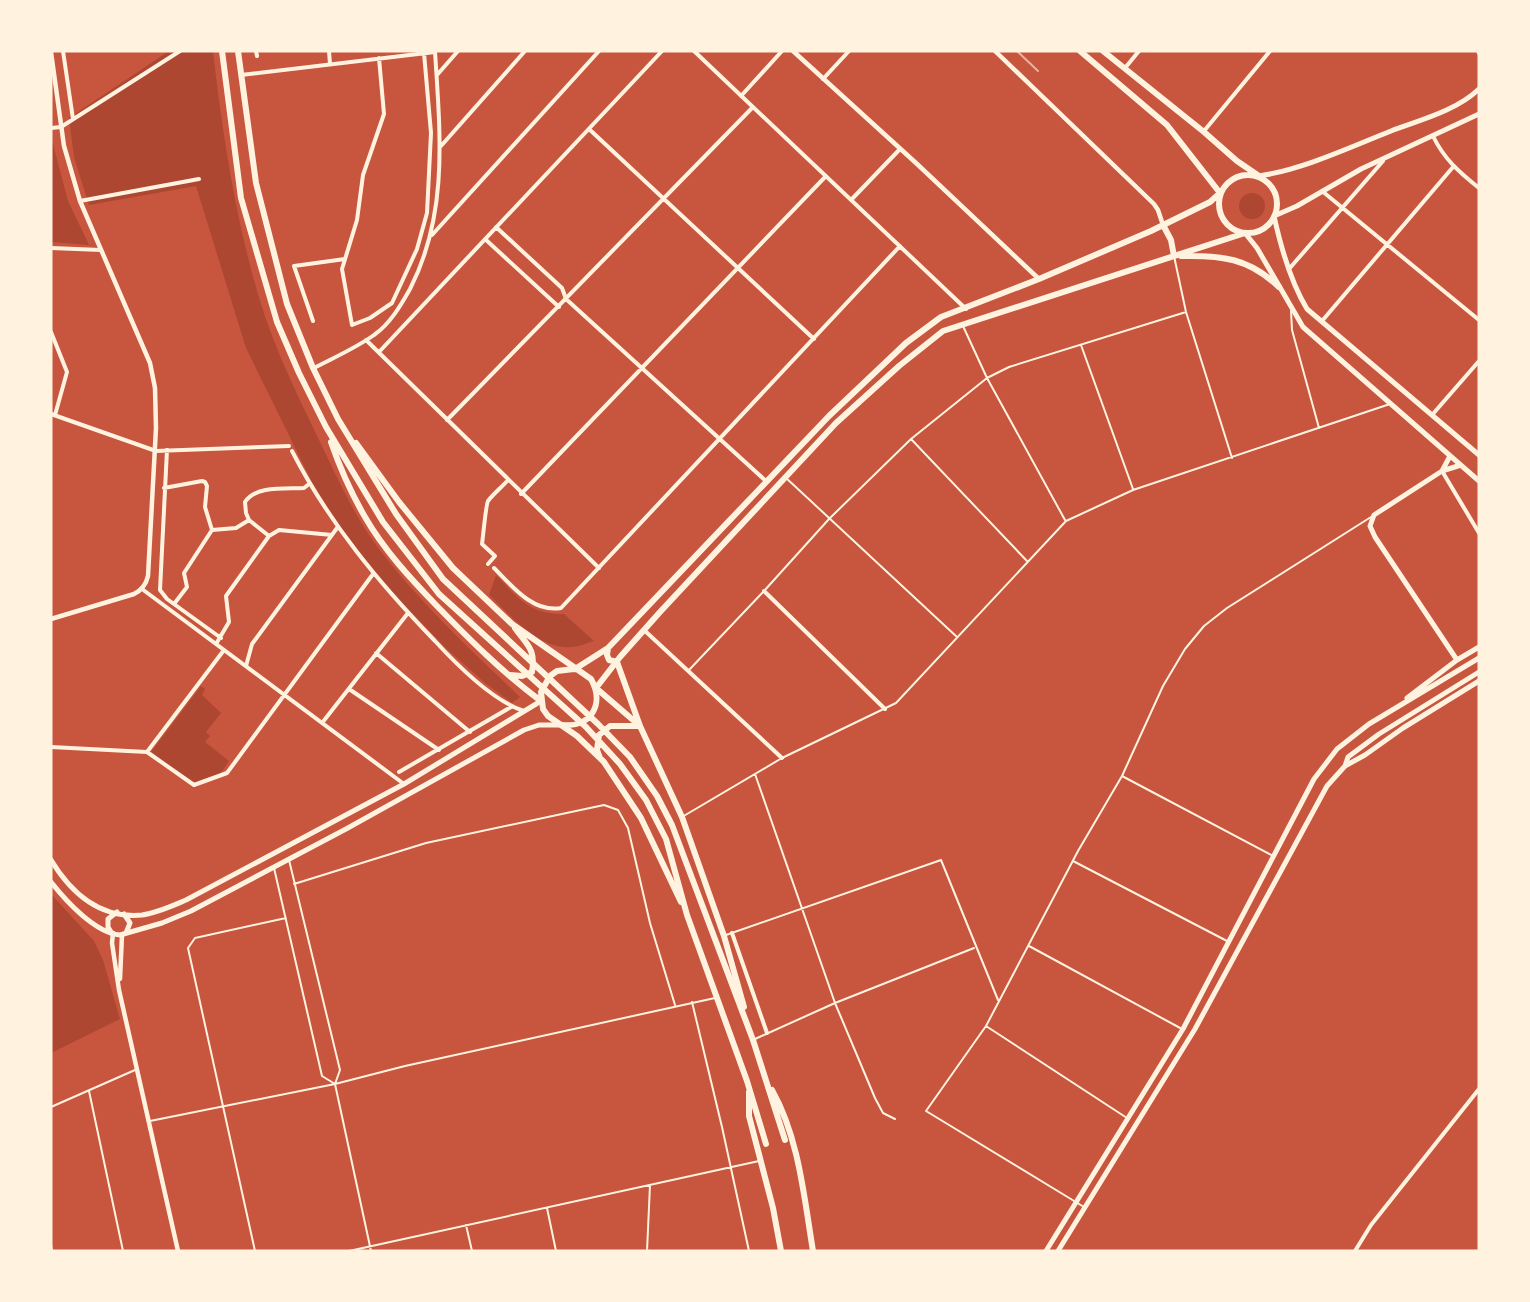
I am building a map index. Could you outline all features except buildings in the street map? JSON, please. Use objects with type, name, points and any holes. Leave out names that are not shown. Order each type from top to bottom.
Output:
[{"type":"main road","points":[[222,51],[244,208],[278,322],[299,373],[326,427],[383,522],[438,594],[574,715],[620,764],[646,800],[666,839],[681,886],[687,915]]},
{"type":"main road","points":[[238,51],[256,183],[287,304],[313,369],[338,419],[396,514],[443,579],[581,708],[630,758],[657,796],[672,825],[753,1040],[784,1140]]},
{"type":"main road","points":[[1080,51],[1167,125],[1220,193],[1218,204],[1223,221],[1229,227],[1245,233],[1257,248],[1303,327],[1479,481]]},
{"type":"main road","points":[[1103,51],[1237,161],[1267,182],[1276,198],[1274,216],[1279,239],[1295,288],[1307,309],[1479,455]]},
{"type":"main road","points":[[541,701],[544,683],[550,676],[557,671],[575,669],[608,648],[829,416],[906,343],[941,317],[1039,279],[1163,225],[1210,202],[1230,180],[1239,175],[1259,176],[1280,173],[1453,107],[1479,89]]},
{"type":"main road","points":[[51,882],[69,904],[112,933],[124,934],[162,923],[274,867],[524,730],[539,725],[579,724],[593,713],[596,705],[596,688],[617,662],[785,477],[836,423],[899,366],[943,331],[1245,233],[1262,230],[1274,216],[1297,206],[1322,190],[1385,157],[1479,114]]},
{"type":"main road","points":[[1163,225],[1171,240],[1174,256]]},
{"type":"main road","points":[[1174,256],[1205,255],[1231,258],[1259,271],[1279,287]]},
{"type":"main road","points":[[338,419],[399,501],[453,568],[512,624],[532,649],[534,659],[532,672],[522,676],[509,675]]},
{"type":"main road","points":[[326,427],[342,473],[365,517],[387,551],[472,643],[541,701],[548,716],[577,736],[600,759],[641,818],[687,915],[718,998],[766,1144]]},
{"type":"main road","points":[[1442,471],[1450,456]]},
{"type":"main road","points":[[1457,660],[1370,526],[1374,515],[1442,471],[1461,465]]},
{"type":"main road","points":[[512,624],[584,673],[596,688],[640,726]]},
{"type":"main road","points":[[1046,1251],[1183,1029],[1314,779],[1336,749],[1457,660],[1479,647]]},
{"type":"main road","points":[[608,648],[609,660],[617,662]]},
{"type":"main road","points":[[1387,713],[1479,658]]},
{"type":"main road","points":[[617,662],[640,726],[682,817],[724,936],[753,1040]]},
{"type":"main road","points":[[1345,766],[1348,757],[1379,734],[1479,672]]},
{"type":"main road","points":[[1058,1251],[1195,1029],[1327,786],[1345,766],[1403,728],[1478,684]]},
{"type":"main road","points":[[51,860],[76,893],[92,904],[134,915],[151,913],[186,900],[404,784],[541,701]]},
{"type":"main road","points":[[600,759],[597,750],[599,735],[604,730],[610,726],[640,726]]},
{"type":"main road","points":[[112,933],[108,927],[108,919],[119,912]]},
{"type":"main road","points":[[119,912],[127,916],[130,923],[124,934]]},
{"type":"main road","points":[[767,1082],[781,1105],[791,1138],[804,1195],[813,1251]]},
{"type":"main road","points":[[748,1086],[749,1116],[773,1208],[781,1251]]},
{"type":"street","points":[[63,51],[74,119]]},
{"type":"street","points":[[51,128],[61,127],[180,51]]},
{"type":"street","points":[[328,51],[330,64]]},
{"type":"street","points":[[241,75],[435,51],[441,146],[438,193],[432,236],[418,273],[400,307],[375,335],[313,369]]},
{"type":"street","points":[[437,75],[458,51]]},
{"type":"street","points":[[441,146],[525,51]]},
{"type":"street","points":[[432,236],[599,51]]},
{"type":"street","points":[[379,352],[662,51]]},
{"type":"street","points":[[694,51],[966,309]]},
{"type":"street","points":[[741,96],[782,51]]},
{"type":"street","points":[[793,51],[1039,279]]},
{"type":"street","points":[[823,79],[849,51]]},
{"type":"street","points":[[995,51],[1154,204],[1163,225]]},
{"type":"street","points":[[1124,69],[1139,51]]},
{"type":"street","points":[[51,52],[64,146],[80,201],[150,363],[156,398],[156,451],[148,576],[142,589],[134,594],[51,619]]},
{"type":"street","points":[[1204,132],[1268,52]]},
{"type":"street","points":[[379,58],[384,114],[363,176],[357,220],[342,268],[352,325],[370,318],[392,303],[417,249],[428,213],[431,133],[423,53]]},
{"type":"street","points":[[447,420],[753,107]]},
{"type":"street","points":[[589,129],[814,339]]},
{"type":"street","points":[[1433,136],[1441,152],[1453,167],[1479,188]]},
{"type":"street","points":[[851,200],[900,149]]},
{"type":"street","points":[[1289,269],[1385,157]]},
{"type":"street","points":[[1322,321],[1453,167]]},
{"type":"street","points":[[522,494],[826,176]]},
{"type":"street","points":[[80,201],[199,179]]},
{"type":"street","points":[[1322,190],[1479,320]]},
{"type":"street","points":[[496,227],[562,288],[566,299],[767,482]]},
{"type":"street","points":[[485,239],[558,307]]},
{"type":"street","points":[[494,568],[513,588],[532,602],[550,610],[561,608],[900,246]]},
{"type":"street","points":[[51,248],[102,250]]},
{"type":"street","points":[[313,321],[294,266],[345,259]]},
{"type":"street","points":[[51,332],[67,372],[53,414],[156,451],[289,446]]},
{"type":"street","points":[[366,340],[599,568]]},
{"type":"street","points":[[1432,415],[1479,361]]},
{"type":"street","points":[[166,450],[159,586],[164,597],[221,638]]},
{"type":"street","points":[[292,451],[309,484],[337,528],[373,574],[460,667],[511,706],[524,711]]},
{"type":"street","points":[[1442,471],[1479,533]]},
{"type":"street","points":[[488,564],[495,556],[482,544],[486,506],[508,480]]},
{"type":"street","points":[[164,488],[206,482],[205,507],[212,530],[184,573],[187,587],[174,604]]},
{"type":"street","points":[[269,537],[249,520],[245,502],[253,494],[262,491],[304,488],[309,484]]},
{"type":"street","points":[[212,530],[236,528],[249,520]]},
{"type":"street","points":[[246,666],[252,644],[337,528]]},
{"type":"street","points":[[216,644],[229,622],[226,596],[269,537],[279,530],[332,535]]},
{"type":"street","points":[[51,747],[147,752],[194,785],[227,773],[373,574]]},
{"type":"street","points":[[142,589],[404,784]]},
{"type":"street","points":[[764,591],[885,709]]},
{"type":"street","points":[[322,723],[408,613]]},
{"type":"street","points":[[644,630],[782,758]]},
{"type":"street","points":[[147,752],[224,650]]},
{"type":"street","points":[[376,653],[470,732]]},
{"type":"street","points":[[349,689],[439,750]]},
{"type":"street","points":[[399,772],[511,706]]},
{"type":"street","points":[[112,933],[119,990],[178,1251]]},
{"type":"street","points":[[732,933],[767,1033]]},
{"type":"street","points":[[119,990],[124,934]]},
{"type":"street","points":[[1355,1251],[1371,1225],[1479,1089]]},
{"type":"lane","points":[[1174,256],[1186,312],[1232,458]]},
{"type":"lane","points":[[1291,308],[1292,330],[1319,428]]},
{"type":"lane","points":[[688,671],[829,519],[911,439],[987,378],[1009,367],[1186,312]]},
{"type":"lane","points":[[962,324],[987,378],[1066,521]]},
{"type":"lane","points":[[1081,345],[1133,489]]},
{"type":"lane","points":[[682,817],[782,758],[896,703],[1066,521],[1133,489],[1390,404]]},
{"type":"lane","points":[[911,439],[1028,562]]},
{"type":"lane","points":[[785,477],[957,638]]},
{"type":"lane","points":[[1085,1208],[926,1111],[986,1026],[1073,861],[1122,776],[1163,686],[1185,649],[1204,626],[1236,602],[1374,515]]},
{"type":"lane","points":[[755,774],[835,1003],[875,1098],[884,1113],[895,1119]]},
{"type":"lane","points":[[1122,776],[1274,856]]},
{"type":"lane","points":[[294,884],[426,843],[604,805],[618,810],[628,828],[650,922],[675,1005]]},
{"type":"lane","points":[[289,859],[340,1070],[335,1084],[371,1251]]},
{"type":"lane","points":[[724,936],[940,860],[998,1001]]},
{"type":"lane","points":[[1073,861],[1228,942]]},
{"type":"lane","points":[[274,867],[322,1076],[335,1084]]},
{"type":"lane","points":[[255,1251],[188,948],[195,938],[286,918]]},
{"type":"lane","points":[[1029,946],[1183,1029]]},
{"type":"lane","points":[[753,1040],[835,1003],[975,948]]},
{"type":"lane","points":[[150,1121],[335,1084],[675,1005],[718,998]]},
{"type":"lane","points":[[692,1002],[749,1251]]},
{"type":"lane","points":[[986,1026],[1128,1118]]},
{"type":"lane","points":[[51,1107],[138,1069]]},
{"type":"lane","points":[[88,1091],[123,1251]]},
{"type":"lane","points":[[349,1251],[761,1160]]},
{"type":"lane","points":[[647,1251],[650,1185]]},
{"type":"lane","points":[[547,1208],[556,1251]]},
{"type":"lane","points":[[466,1225],[472,1251]]},
{"type":"lane","points":[[51,1245],[52,1251]]},
{"type":"shaded area","points":[[169,51],[213,51],[233,188],[257,290],[285,366],[346,495],[361,523],[379,549],[411,588],[446,626],[520,697],[512,703],[447,649],[386,586],[338,524],[312,482],[246,348],[196,186],[89,205],[74,157],[69,118]]},
{"type":"shaded area","points":[[51,137],[68,201],[89,245],[51,242]]},
{"type":"shaded area","points":[[1252,193],[1261,197],[1265,206],[1261,215],[1252,219],[1243,215],[1239,206],[1243,197]]},
{"type":"shaded area","points":[[496,575],[525,603],[542,611],[564,614],[594,641],[574,647],[559,646],[548,643],[526,630],[489,595]]},
{"type":"shaded area","points":[[201,686],[205,689],[202,695],[221,713],[206,732],[210,736],[205,742],[229,761],[221,773],[193,783],[151,752]]},
{"type":"shaded area","points":[[51,894],[94,941],[103,960],[120,1019],[51,1053]]},
{"type":"railway","points":[[1017,51],[1038,71]]}]
